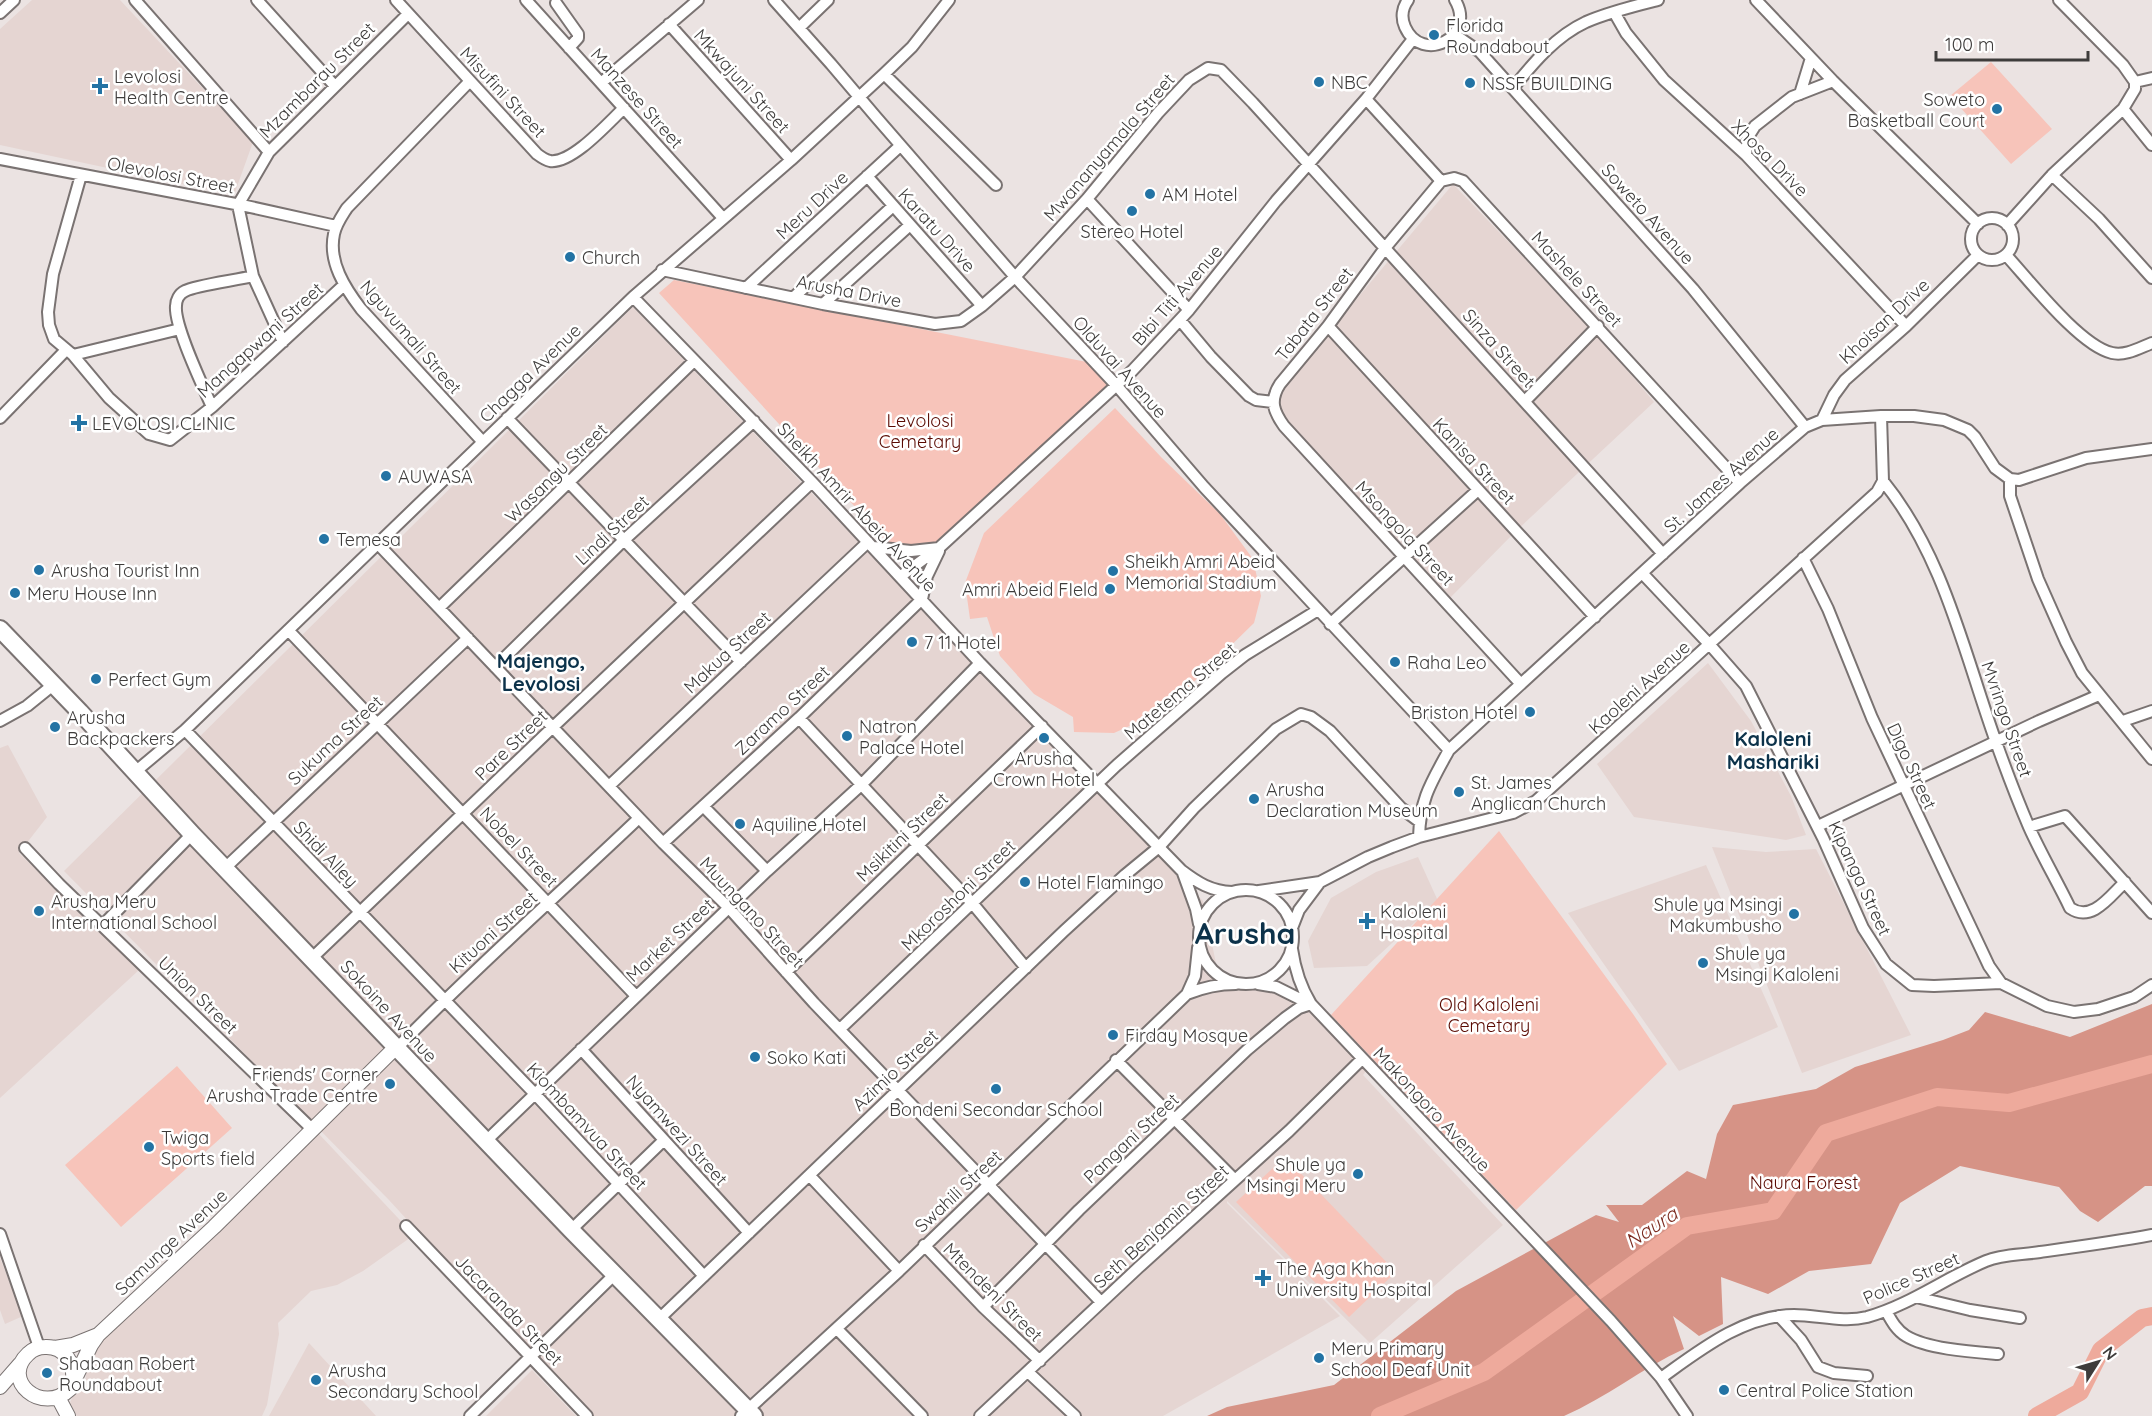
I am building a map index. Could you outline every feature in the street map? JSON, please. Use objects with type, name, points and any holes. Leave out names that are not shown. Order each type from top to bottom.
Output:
[{"type":"main road","name":"Sokoine Avenue","points":[[0,629],[192,834],[747,1414]]},
{"type":"street","points":[[0,14],[15,0]]},
{"type":"street","points":[[135,0],[269,152]]},
{"type":"street","points":[[257,0],[334,85]]},
{"type":"street","name":"Misufini Street","points":[[396,0],[537,154],[551,161],[566,158],[624,108]]},
{"type":"street","name":"Manzese Street","points":[[526,0],[723,218]]},
{"type":"street","points":[[601,83],[698,0]]},
{"type":"street","name":"Olduvai Avenue","points":[[774,0],[1015,277],[1117,386],[1204,487],[1449,750]]},
{"type":"street","points":[[800,28],[828,0]]},
{"type":"street","name":"Chagga Avenue","points":[[135,772],[185,730],[289,631],[482,441],[633,297],[791,160],[884,74],[912,47],[949,0]]},
{"type":"street","points":[[1408,0],[1403,13],[1403,23],[1413,39],[1427,45],[1449,40],[1454,34],[1460,24],[1460,13],[1455,0]]},
{"type":"street","points":[[1513,88],[1552,44],[1570,31],[1614,12],[1658,0]]},
{"type":"street","points":[[1756,0],[1833,81],[1978,224]]},
{"type":"street","points":[[2007,225],[2052,175],[2123,109],[2135,89],[2135,82],[2123,65],[2058,0]]},
{"type":"street","points":[[541,16],[557,1],[578,34],[578,38],[569,48]]},
{"type":"street","name":"Xhosa Drive","points":[[1614,12],[1626,33],[1664,80],[1746,156],[1906,326]]},
{"type":"street","name":"Mzambarau Street","points":[[238,205],[269,152],[408,14]]},
{"type":"street","name":"Mkwajuni Street","points":[[669,24],[791,160]]},
{"type":"street","name":"Soweto Avenue","points":[[1454,34],[1480,52],[1693,290],[1804,427]]},
{"type":"street","name":"Bibi Titi Avenue","points":[[901,576],[940,547],[1117,386],[1180,320],[1266,214],[1366,99],[1413,39]]},
{"type":"street","points":[[1800,94],[1811,58]]},
{"type":"street","name":"Mwananyamala Street","points":[[1015,277],[1087,199],[1158,113],[1189,80],[1208,68],[1221,70],[1308,165]]},
{"type":"street","points":[[884,74],[996,185]]},
{"type":"street","points":[[2135,82],[2152,78]]},
{"type":"street","points":[[336,226],[358,196],[470,81]]},
{"type":"street","points":[[1746,156],[1748,137],[1755,126],[1792,97],[1833,81]]},
{"type":"street","points":[[1366,99],[1441,181],[1384,248]]},
{"type":"street","points":[[2123,109],[2152,145]]},
{"type":"street","name":"Meru Drive","points":[[746,288],[900,146]]},
{"type":"street","name":"Olevolosi Street","points":[[0,159],[336,226]]},
{"type":"street","name":"Sinza Street","points":[[1308,165],[1663,554]]},
{"type":"street","name":"Mangapwani Street","points":[[81,175],[53,274],[49,325],[54,339],[70,352],[109,398],[149,434],[170,440],[212,407],[344,285]]},
{"type":"street","points":[[2052,175],[2098,219],[2152,278]]},
{"type":"street","name":"Karatu Drive","points":[[867,176],[982,306]]},
{"type":"street","name":"Mashele Street","points":[[1441,181],[1454,178],[1463,181],[1740,483]]},
{"type":"street","points":[[1087,199],[1188,310]]},
{"type":"street","points":[[238,205],[253,276],[283,342]]},
{"type":"street","points":[[794,297],[894,206]]},
{"type":"street","points":[[1991,218],[1998,219],[2007,225],[2013,234],[2013,241],[2012,248],[2006,255],[1997,260],[1978,255],[1971,243],[1978,224],[1991,218]]},
{"type":"street","points":[[824,304],[910,225]]},
{"type":"street","name":"Nguvumali Street","points":[[336,226],[333,236],[334,251],[344,285],[361,309],[482,441]]},
{"type":"street","name":"Tabata Street","points":[[1273,402],[1280,384],[1328,326],[1384,248]]},
{"type":"street","name":"Khoisan Drive","points":[[1822,420],[1834,395],[1845,380],[1906,326],[1978,255]]},
{"type":"street","points":[[2006,255],[2064,318],[2092,344],[2112,353],[2128,353],[2152,343]]},
{"type":"street","name":"Arusha Drive","points":[[662,270],[824,304],[935,324],[961,321],[1015,277]]},
{"type":"street","points":[[212,407],[180,328],[176,308],[179,295],[253,276]]},
{"type":"street","name":"Sheikh Amrir Abeid Avenue","points":[[633,297],[812,482],[980,663],[1181,870]]},
{"type":"street","points":[[1180,320],[1211,357],[1249,396],[1256,400],[1273,402]]},
{"type":"street","name":"Kanisa Street","points":[[1328,326],[1595,617]]},
{"type":"street","points":[[1525,401],[1598,326]]},
{"type":"street","points":[[0,418],[70,352],[180,328]]},
{"type":"street","name":"Wasangu Street","points":[[439,608],[694,361]]},
{"type":"street","name":"Msongola Street","points":[[1273,402],[1275,414],[1284,426],[1520,683]]},
{"type":"street","points":[[1881,416],[1883,481]]},
{"type":"street","name":"St. James Avenue","points":[[1419,837],[1419,822],[1424,797],[1449,750],[1804,427],[1822,420],[1881,416],[1914,416],[1944,420],[1960,426],[1975,437],[1995,468],[2010,479]]},
{"type":"street","points":[[507,418],[741,662]]},
{"type":"street","name":"Lindi Street","points":[[495,667],[624,540],[754,421]]},
{"type":"street","points":[[2152,449],[2086,458],[2019,480],[2010,479],[2010,496],[2038,579],[2082,673],[2152,759]]},
{"type":"street","name":"Kaoleni Avenue","points":[[1259,891],[1320,882],[1368,857],[1419,837],[1514,813],[1536,801],[1877,492],[1883,481]]},
{"type":"street","name":"Mvringo Street","points":[[1883,481],[1902,505],[1929,554],[1952,609],[1996,742],[2029,827],[2070,908],[2085,914],[2100,907],[2125,882]]},
{"type":"street","name":"Pare Street","points":[[312,958],[812,482]]},
{"type":"street","points":[[1330,624],[1478,490]]},
{"type":"street","name":"Muungano Street","points":[[378,544],[663,843],[729,908],[786,972],[1101,1302]]},
{"type":"street","points":[[871,545],[911,551],[940,547]]},
{"type":"street","name":"Makua Street","points":[[609,786],[741,662],[871,545]]},
{"type":"street","points":[[922,599],[927,576],[940,547]]},
{"type":"street","name":"Digo Street","points":[[1803,558],[1828,609],[1872,718],[1904,787],[1989,966],[2001,983]]},
{"type":"street","name":"Kipanga Street","points":[[1642,574],[1746,686],[1818,826],[1863,928],[1886,964],[1912,985],[2001,983],[2047,1006],[2074,1012],[2098,1009],[2134,997],[2152,985]]},
{"type":"street","name":"Zaramo Street","points":[[663,843],[799,718],[922,599]]},
{"type":"street","name":"Matetema Street","points":[[1098,784],[1221,673],[1245,655],[1318,610]]},
{"type":"street","name":"Nobel Street","points":[[289,631],[636,996]]},
{"type":"street","name":"Sukuma Street","points":[[225,868],[468,638]]},
{"type":"street","name":"Market Street","points":[[486,1141],[767,871],[861,785],[980,663]]},
{"type":"street","points":[[0,721],[27,706],[53,685]]},
{"type":"street","points":[[1818,826],[2099,695]]},
{"type":"street","points":[[2123,721],[2152,711]]},
{"type":"street","name":"Azimio Street","points":[[658,1320],[1026,968],[1125,875],[1159,847],[1194,808],[1276,729],[1301,714],[1311,717],[1330,731],[1395,802],[1419,822]]},
{"type":"street","points":[[799,718],[973,904],[1026,968]]},
{"type":"street","name":"Msikitini Street","points":[[786,972],[1042,726]]},
{"type":"street","name":"Shidi Alley","points":[[185,730],[443,1000]]},
{"type":"street","name":"Mkoroshoni Street","points":[[840,1029],[1098,784]]},
{"type":"street","points":[[703,806],[767,871]]},
{"type":"street","points":[[2029,827],[2065,816],[2152,912]]},
{"type":"street","name":"Kituoni Street","points":[[397,1047],[443,1000],[639,818]]},
{"type":"street","points":[[103,925],[192,834]]},
{"type":"street","name":"Union Street","points":[[25,848],[58,884],[313,1130]]},
{"type":"street","points":[[1181,870],[1198,884],[1218,891],[1259,891],[1277,901],[1287,913],[1292,928],[1292,949],[1287,961],[1280,971],[1257,984]]},
{"type":"street","points":[[1181,870],[1193,900],[1199,928]]},
{"type":"street","name":"Kaoleni Avenue","points":[[1292,928],[1299,910],[1320,882]]},
{"type":"street","points":[[1232,892],[1211,905],[1203,916],[1199,928],[1198,940],[1202,955],[1210,968],[1222,978],[1236,984],[1257,984],[1285,991],[1311,1004]]},
{"type":"street","name":"Swahili Street","points":[[1187,994],[1195,976],[1198,940]]},
{"type":"street","name":"Makongoro Avenue","points":[[1292,949],[1298,978],[1311,1004],[1661,1378]]},
{"type":"street","name":"Swahili Street","points":[[747,1414],[1187,994],[1203,987],[1236,984]]},
{"type":"street","name":"Kiombamvua Street","points":[[443,1000],[535,1094],[704,1276]]},
{"type":"street","name":"Pangani Street","points":[[983,1306],[1079,1210],[1258,1040],[1299,1008],[1311,1004]]},
{"type":"street","name":"Samunge Avenue","points":[[98,1335],[214,1227],[397,1047]]},
{"type":"street","name":"Nyamwezi Street","points":[[581,1049],[749,1233]]},
{"type":"street","name":"Seth Benjamin Street","points":[[980,1416],[1289,1131],[1362,1059]]},
{"type":"street","points":[[1116,1060],[1235,1180]]},
{"type":"street","points":[[571,1230],[664,1140]]},
{"type":"street","points":[[810,1176],[898,1270]]},
{"type":"street","name":"Jacaranda Street","points":[[406,1226],[588,1416]]},
{"type":"street","points":[[0,1234],[39,1347]]},
{"type":"street","name":"Police Street","points":[[1661,1378],[1706,1345],[1747,1325],[1779,1316],[1794,1315],[1853,1320],[1886,1311],[1916,1298],[1994,1258],[2152,1235]]},
{"type":"street","name":"Mtendeni Street","points":[[924,1245],[1040,1361]]},
{"type":"street","points":[[470,1416],[614,1275]]},
{"type":"street","points":[[1916,1298],[2020,1318]]},
{"type":"street","points":[[1886,1311],[1897,1329],[1907,1337],[1967,1351],[1998,1353]]},
{"type":"street","points":[[1779,1316],[1801,1340],[1818,1367],[1834,1373],[1867,1376]]},
{"type":"street","points":[[837,1329],[922,1416]]},
{"type":"street","points":[[0,1387],[25,1356],[39,1347],[54,1348],[73,1345],[98,1335]]},
{"type":"street","points":[[0,1392],[27,1394],[42,1401],[59,1399],[65,1395],[73,1382],[91,1344],[98,1335]]},
{"type":"street","points":[[54,1348],[62,1352],[72,1365],[73,1382]]},
{"type":"street","points":[[21,1363],[19,1380],[27,1394]]},
{"type":"street","points":[[1028,1372],[1075,1416]]},
{"type":"street","points":[[1661,1378],[1687,1416]]},
{"type":"street","points":[[59,1399],[68,1416]]},
{"type":"shaded area","name":"Levolosi Health Centre","points":[[32,0],[120,0],[253,142],[234,195],[0,145],[0,29]]},
{"type":"shaded area","points":[[1453,184],[1596,333],[1654,402],[1516,531],[1446,602],[1266,407]]},
{"type":"shaded area","points":[[633,307],[1203,901],[1218,973],[1310,1007],[1366,1071],[1363,1075],[1503,1225],[1370,1343],[1227,1201],[1340,1316],[1163,1416],[587,1416],[389,1200],[64,871]]},
{"type":"shaded area","points":[[1708,663],[1751,721],[1791,796],[1806,835],[1786,840],[1634,817],[1597,764]]},
{"type":"shaded area","name":"Arusha Meru International School","points":[[8,745],[47,817],[19,853],[139,970],[0,1098],[0,748]]},
{"type":"shaded area","points":[[1712,847],[1766,852],[1816,849],[1911,1035],[1802,1073]]},
{"type":"shaded area","name":"Kaloleni Hospital","points":[[1418,857],[1438,901],[1367,966],[1314,968],[1308,941],[1331,898],[1376,872]]},
{"type":"shaded area","points":[[1706,865],[1778,1027],[1679,1071],[1568,913]]},
{"type":"shaded area","points":[[319,1134],[414,1235],[363,1271],[337,1285],[311,1291],[278,1323],[279,1334],[267,1405],[262,1416],[77,1416],[70,1403],[74,1393],[86,1378],[86,1359],[101,1339]]},
{"type":"shaded area","points":[[0,1258],[23,1316],[5,1324],[0,1310]]},
{"type":"shaded area","name":"Arusha Secondary School","points":[[309,1343],[376,1416],[269,1416]]},
{"type":"shaded area","points":[[532,1370],[576,1416],[486,1416]]},
{"type":"green space","name":"Soweto Basketball Court","points":[[1991,62],[2052,129],[2011,164],[1950,96]]},
{"type":"green space","name":"Levolosi Cemetary","points":[[674,280],[1102,365],[1115,379],[942,547],[889,544],[659,293]]},
{"type":"green space","name":"Sheikh Amri Abeid Memorial Stadium","points":[[1115,408],[1220,514],[1253,559],[1261,596],[1254,623],[1165,710],[1114,733],[1074,732],[1073,717],[1034,694],[1000,656],[987,617],[970,619],[965,583],[984,533]]},
{"type":"green space","name":"Old Kaloleni Cemetary","points":[[1499,831],[1667,1064],[1516,1210],[1331,1015]]},
{"type":"green space","name":"Naura Forest","points":[[2152,1004],[2152,1186],[2145,1186],[2098,1222],[2080,1211],[2059,1187],[1960,1166],[1900,1203],[1871,1264],[1809,1271],[1768,1294],[1721,1277],[1723,1324],[1699,1336],[1673,1316],[1684,1349],[1653,1365],[1595,1401],[1564,1416],[1207,1416],[1227,1407],[1334,1385],[1456,1291],[1596,1215],[1619,1222],[1606,1205],[1642,1205],[1687,1171],[1706,1179],[1717,1134],[1733,1105],[1816,1089],[1855,1067],[1969,1030],[1985,1012],[2070,1037]]},
{"type":"green space","name":"Twiga Sports field","points":[[177,1066],[232,1128],[121,1227],[65,1165]]},
{"type":"green space","points":[[1285,1157],[1396,1272],[1349,1317],[1236,1202]]},
{"type":"waterway","name":"Naura","points":[[1380,1416],[1484,1372],[1687,1226],[1773,1211],[1826,1133],[1937,1097],[2009,1103],[2152,1064]]},
{"type":"waterway","points":[[2037,1416],[2080,1392],[2101,1350],[2142,1318],[2152,1316]]},
{"type":"place","name":"Florida Roundabout","points":[[1434,35]]},
{"type":"place","name":"NBC","points":[[1319,82]]},
{"type":"place","name":"NSSF BUILDING","points":[[1470,83]]},
{"type":"place","name":"Levolosi Health Centre","points":[[100,86]]},
{"type":"place","name":"Soweto Basketball Court","points":[[1997,109]]},
{"type":"place","name":"AM Hotel","points":[[1150,194]]},
{"type":"place","name":"Stereo Hotel","points":[[1132,211]]},
{"type":"place","name":"Church","points":[[570,257]]},
{"type":"place","name":"LEVOLOSI CLINIC","points":[[79,423]]},
{"type":"place","name":"AUWASA","points":[[386,476]]},
{"type":"place","name":"Temesa","points":[[324,539]]},
{"type":"place","name":"Arusha Tourist Inn","points":[[39,570]]},
{"type":"place","name":"Sheikh Amri Abeid Memorial Stadium","points":[[1113,571]]},
{"type":"place","name":"Amri Abeid FIeld","points":[[1110,589]]},
{"type":"place","name":"Meru House Inn","points":[[15,593]]},
{"type":"place","name":"7 11 Hotel","points":[[912,642]]},
{"type":"place","name":"Raha Leo","points":[[1395,662]]},
{"type":"place","name":"Perfect Gym","points":[[96,679]]},
{"type":"place","name":"Briston Hotel","points":[[1530,712]]},
{"type":"place","name":"Arusha Backpackers","points":[[55,727]]},
{"type":"place","name":"Natron Palace Hotel","points":[[847,736]]},
{"type":"place","name":"Arusha Crown Hotel","points":[[1044,738]]},
{"type":"place","name":"St. James Anglican Church","points":[[1459,792]]},
{"type":"place","name":"Arusha Declaration Museum","points":[[1254,799]]},
{"type":"place","name":"Aquiline Hotel","points":[[740,824]]},
{"type":"place","name":"Hotel Flamingo","points":[[1025,882]]},
{"type":"place","name":"Arusha Meru International School","points":[[39,911]]},
{"type":"place","name":"Shule ya Msingi Makumbusho","points":[[1794,914]]},
{"type":"place","name":"Kaloleni Hospital","points":[[1367,921]]},
{"type":"place","name":"Shule ya Msingi Kaloleni","points":[[1703,963]]},
{"type":"place","name":"Firday Mosque","points":[[1113,1035]]},
{"type":"place","name":"Soko Kati","points":[[755,1057]]},
{"type":"place","name":"Friends' Corner Arusha Trade Centre","points":[[390,1084]]},
{"type":"place","name":"Bondeni Secondar School","points":[[996,1089]]},
{"type":"place","name":"Twiga Sports field","points":[[149,1147]]},
{"type":"place","name":"Shule ya Msingi Meru","points":[[1358,1174]]},
{"type":"place","name":"The Aga Khan University Hospital","points":[[1263,1278]]},
{"type":"place","name":"Meru Primary School Deaf Unit","points":[[1319,1358]]},
{"type":"place","name":"Shabaan Robert Roundabout","points":[[47,1373]]},
{"type":"place","name":"Arusha Secondary School","points":[[316,1380]]},
{"type":"place","name":"Central Police Station","points":[[1724,1390]]},
{"type":"district","name":"Majengo, Levolosi","points":[[541,672]]},
{"type":"district","name":"Kaloleni Mashariki","points":[[1773,750]]},
{"type":"district","name":"Arusha","points":[[1245,933]]}]
